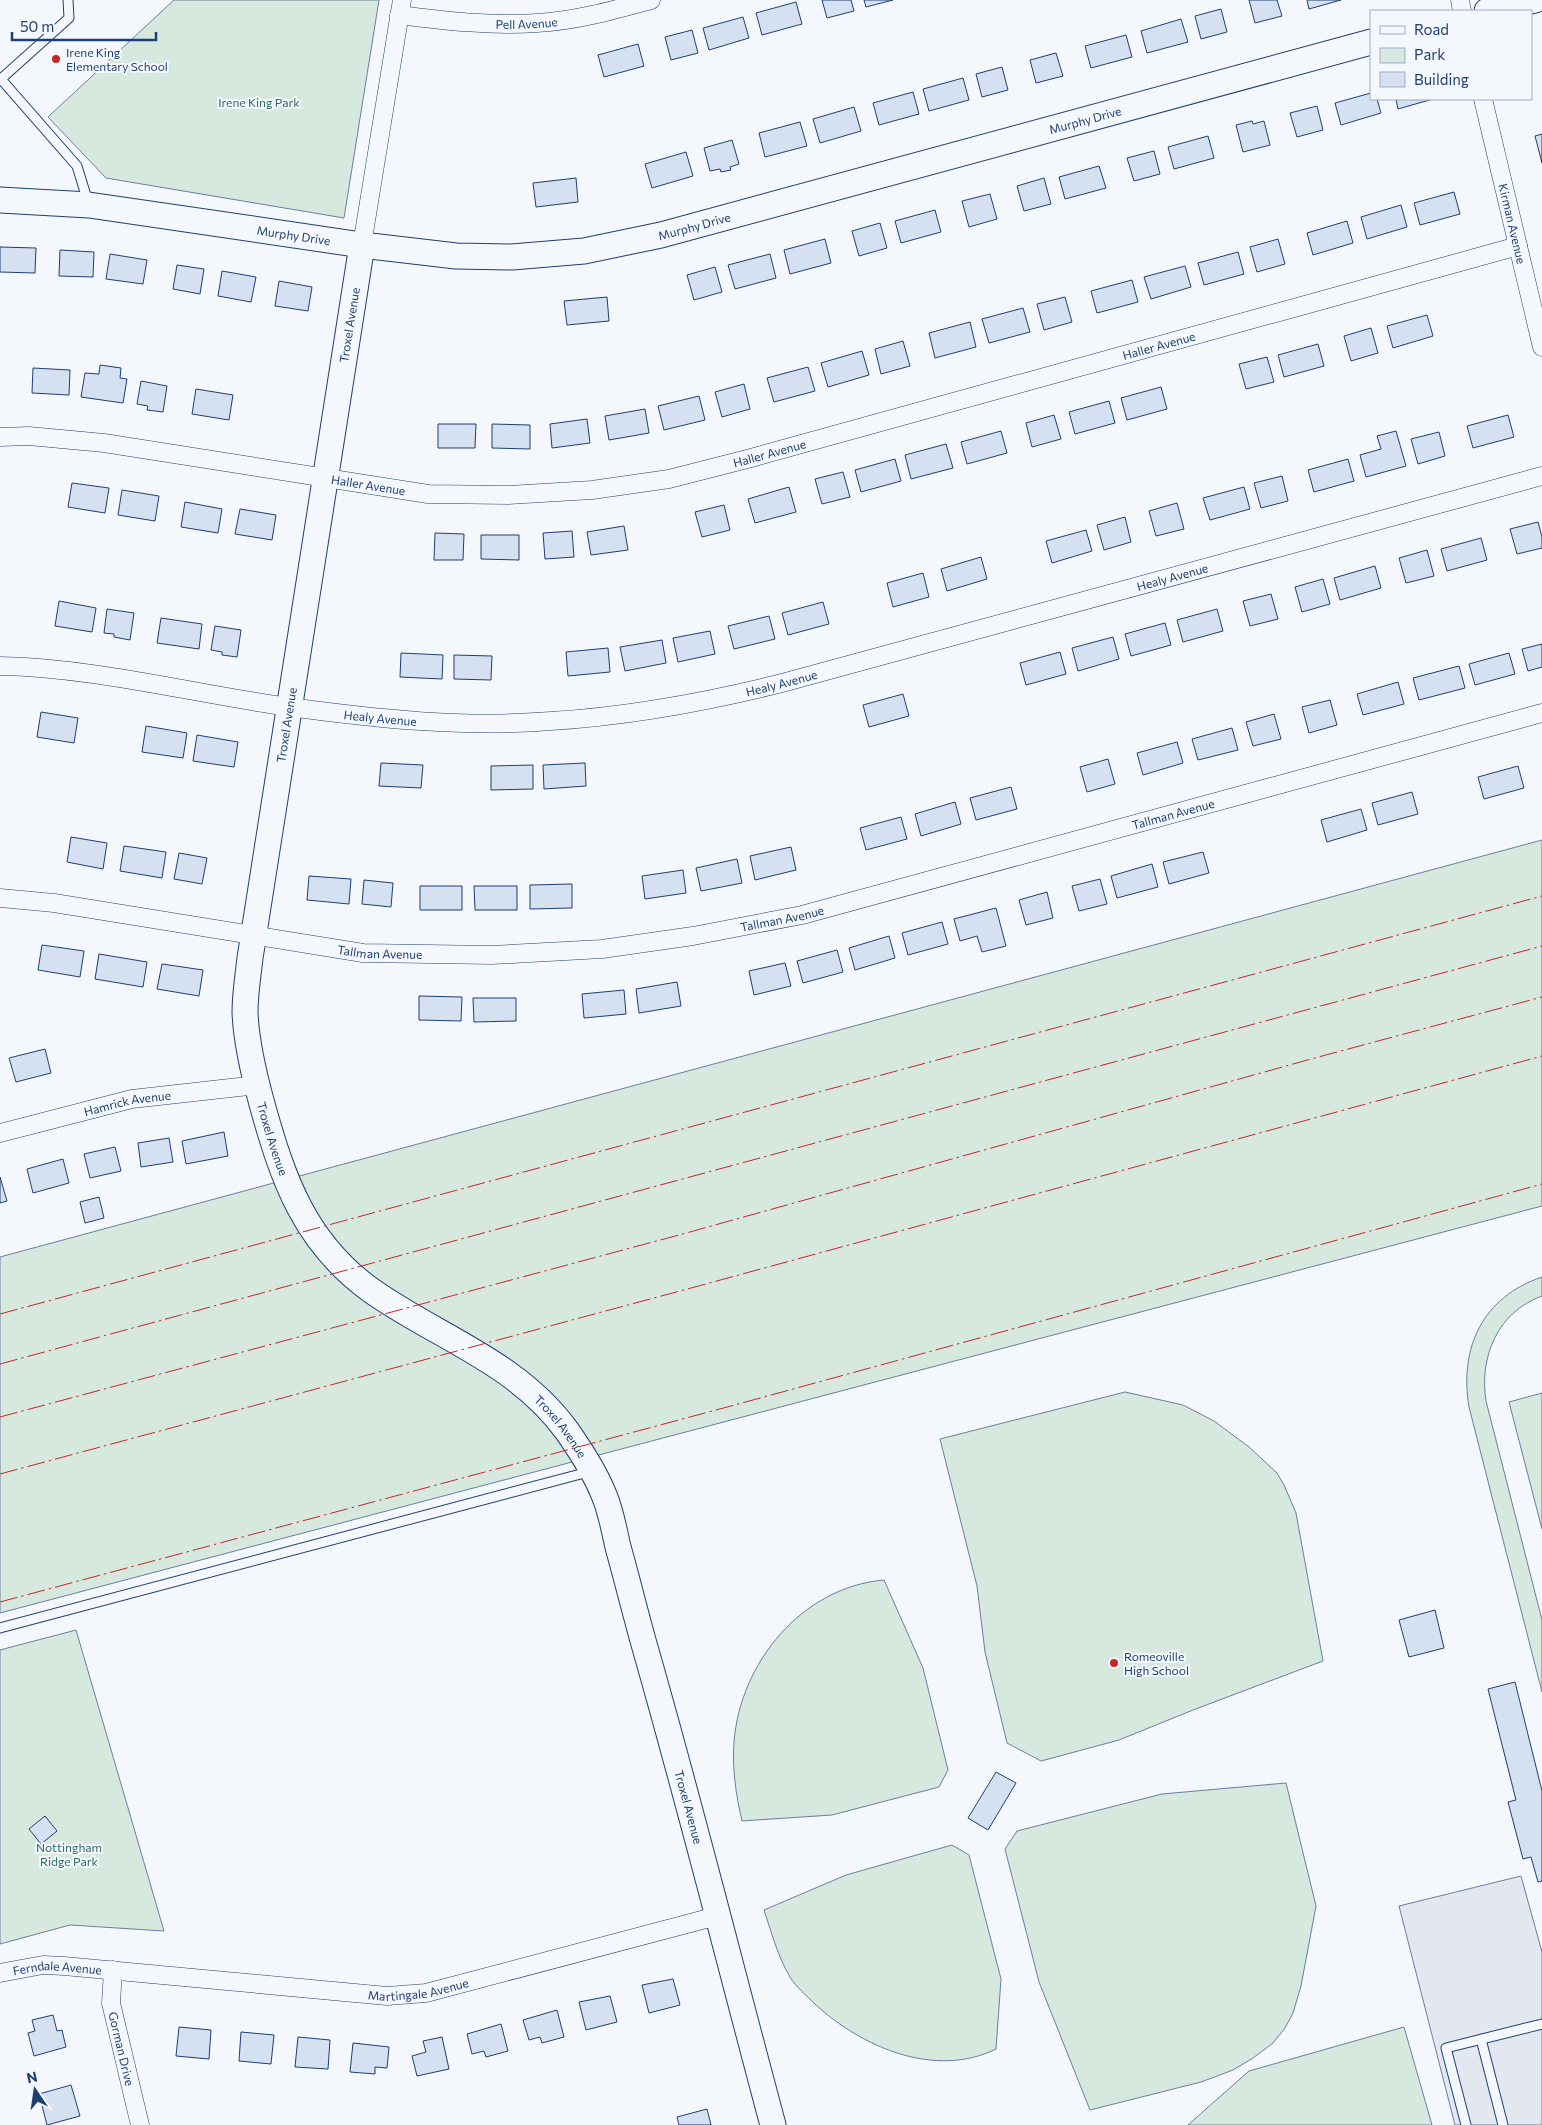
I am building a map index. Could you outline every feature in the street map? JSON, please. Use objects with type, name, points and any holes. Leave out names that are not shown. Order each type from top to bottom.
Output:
[{"type":"street","name":"Pell Avenue","points":[[400,8],[465,24],[539,24],[610,11],[651,0]]},
{"type":"street","points":[[1491,10],[1535,0]]},
{"type":"street","name":"Troxel Avenue","points":[[400,8],[250,958],[246,1012],[250,1053],[277,1158],[286,1184],[301,1214],[334,1257],[372,1291],[514,1377],[540,1399],[559,1422],[593,1471],[605,1497],[680,1768],[717,1916],[773,2125]]},
{"type":"street","name":"Murphy Drive","points":[[0,200],[89,205],[362,245],[456,256],[512,257],[584,251],[628,243],[1370,42]]},
{"type":"street","name":"Kirman Avenue","points":[[1483,100],[1542,347]]},
{"type":"street","name":"Haller Avenue","points":[[0,437],[29,436],[81,440],[428,494],[508,495],[592,490],[669,479],[1518,246]]},
{"type":"street","name":"Healy Avenue","points":[[0,666],[43,669],[111,678],[289,707],[390,720],[500,723],[577,719],[671,707],[782,683],[1542,476]]},
{"type":"street","name":"Tallman Avenue","points":[[0,898],[54,903],[363,952],[492,955],[602,949],[752,926],[811,912],[1542,714]]},
{"type":"street","name":"Hamrick Avenue","points":[[0,1133],[132,1099],[257,1085]]},
{"type":"street","name":"Martingale Avenue","points":[[113,1970],[387,1996],[405,1996],[426,1993],[717,1916]]},
{"type":"street","name":"Ferndale Avenue","points":[[0,1973],[42,1966],[113,1970]]},
{"type":"street","name":"Gorman Drive","points":[[113,1970],[111,2003],[140,2125]]},
{"type":"lane","points":[[68,0],[69,18],[0,78],[77,166],[89,205]]},
{"type":"lane","points":[[0,1628],[593,1471]]},
{"type":"lane","points":[[1466,2125],[1446,2048],[1542,2024]]},
{"type":"lane","points":[[1480,2040],[1503,2125]]},
{"type":"green space","name":"Irene King Park","points":[[174,0],[379,0],[344,218],[106,178],[48,117]]},
{"type":"green space","points":[[1542,840],[1542,1206],[0,1613],[0,1257]]},
{"type":"green space","points":[[1542,1277],[1542,1296],[1526,1303],[1513,1313],[1494,1338],[1485,1369],[1485,1385],[1486,1401],[1542,1620],[1542,1692],[1469,1407],[1467,1385],[1468,1364],[1472,1345],[1490,1311],[1504,1297]]},
{"type":"green space","points":[[1125,1392],[1183,1405],[1214,1421],[1249,1447],[1277,1473],[1296,1513],[1323,1661],[1119,1740],[1041,1761],[1007,1743],[985,1652],[977,1586],[940,1439]]},
{"type":"green space","points":[[1542,1393],[1542,1529],[1509,1402]]},
{"type":"green space","points":[[884,1580],[923,1668],[948,1770],[939,1787],[832,1815],[742,1821],[735,1782],[734,1742],[739,1713],[748,1684],[762,1658],[780,1634],[802,1614],[827,1597],[854,1586]]},
{"type":"green space","name":"Nottingham Ridge Park","points":[[76,1630],[164,1931],[70,1925],[0,1944],[0,1650]]},
{"type":"green space","points":[[1286,1783],[1316,1906],[1301,1986],[1293,2013],[1285,2028],[1273,2043],[1233,2070],[1201,2082],[1090,2110],[1039,1982],[1005,1849],[1017,1831],[1162,1794]]},
{"type":"green space","points":[[952,1845],[969,1855],[1001,1979],[996,2049],[973,2057],[949,2061],[924,2059],[900,2054],[855,2034],[834,2020],[816,2005],[790,1977],[775,1944],[764,1910],[846,1875]]},
{"type":"green space","points":[[1404,2027],[1432,2125],[1188,2125],[1249,2071]]},
{"type":"shaded area","points":[[1521,1876],[1542,1952],[1542,2125],[1455,2125],[1399,1906]]},
{"type":"building","points":[[822,0],[851,0],[854,11],[827,18]]},
{"type":"building","points":[[864,0],[893,0],[866,7]]},
{"type":"building","points":[[1249,0],[1277,0],[1282,16],[1255,23]]},
{"type":"building","points":[[1307,0],[1341,0],[1309,9]]},
{"type":"building","points":[[796,2],[802,24],[762,35],[756,13]]},
{"type":"building","points":[[1221,9],[1227,32],[1201,39],[1195,16]]},
{"type":"building","points":[[743,17],[749,38],[709,50],[703,28]]},
{"type":"building","points":[[1181,19],[1188,42],[1147,53],[1141,31]]},
{"type":"building","points":[[692,30],[698,53],[671,60],[665,37]]},
{"type":"building","points":[[1126,35],[1132,57],[1091,68],[1085,46]]},
{"type":"building","points":[[638,44],[644,66],[604,77],[598,55]]},
{"type":"building","points":[[1056,53],[1063,76],[1036,83],[1030,60]]},
{"type":"building","points":[[1002,67],[1008,90],[982,97],[976,74]]},
{"type":"building","points":[[963,78],[969,100],[929,111],[923,89]]},
{"type":"building","points":[[913,92],[919,114],[879,125],[873,103]]},
{"type":"building","points":[[1370,93],[1370,100],[1377,100],[1381,113],[1341,125],[1335,103]]},
{"type":"building","points":[[1396,100],[1430,100],[1398,109]]},
{"type":"building","points":[[1317,106],[1323,130],[1297,137],[1290,113]]},
{"type":"building","points":[[854,107],[861,131],[820,143],[813,119]]},
{"type":"building","points":[[1252,121],[1253,124],[1264,121],[1270,145],[1243,152],[1236,125]]},
{"type":"building","points":[[800,122],[807,146],[765,157],[759,133]]},
{"type":"building","points":[[1542,134],[1542,163],[1535,136]]},
{"type":"building","points":[[1208,136],[1214,158],[1174,169],[1168,147]]},
{"type":"building","points":[[732,140],[739,164],[730,167],[731,170],[721,172],[720,169],[710,171],[704,148]]},
{"type":"building","points":[[1154,151],[1160,174],[1134,181],[1127,158]]},
{"type":"building","points":[[686,152],[693,176],[652,188],[645,164]]},
{"type":"building","points":[[1099,166],[1106,188],[1065,199],[1059,177]]},
{"type":"building","points":[[576,178],[578,202],[536,207],[533,183]]},
{"type":"building","points":[[1044,178],[1051,204],[1024,211],[1017,186]]},
{"type":"building","points":[[1454,192],[1460,214],[1420,225],[1414,203]]},
{"type":"building","points":[[990,194],[997,219],[969,227],[962,201]]},
{"type":"building","points":[[1401,205],[1407,227],[1367,239],[1361,217]]},
{"type":"building","points":[[935,210],[941,232],[901,243],[895,221]]},
{"type":"building","points":[[1347,221],[1353,243],[1313,255],[1307,233]]},
{"type":"building","points":[[880,223],[887,248],[859,256],[852,231]]},
{"type":"building","points":[[825,239],[831,263],[790,274],[784,250]]},
{"type":"building","points":[[1278,239],[1285,264],[1257,272],[1250,247]]},
{"type":"building","points":[[0,247],[36,248],[35,273],[0,272]]},
{"type":"building","points":[[60,250],[94,252],[93,277],[59,276]]},
{"type":"building","points":[[1238,252],[1244,274],[1204,285],[1198,263]]},
{"type":"building","points":[[110,254],[147,260],[143,284],[106,279]]},
{"type":"building","points":[[770,254],[776,278],[735,289],[728,265]]},
{"type":"building","points":[[177,265],[204,269],[200,294],[173,289]]},
{"type":"building","points":[[1185,266],[1191,287],[1151,299],[1144,277]]},
{"type":"building","points":[[715,267],[722,292],[694,300],[687,275]]},
{"type":"building","points":[[222,271],[256,277],[251,302],[218,296]]},
{"type":"building","points":[[1132,280],[1138,302],[1097,313],[1091,291]]},
{"type":"building","points":[[279,281],[312,287],[308,311],[275,306]]},
{"type":"building","points":[[607,297],[609,321],[567,325],[564,301]]},
{"type":"building","points":[[1065,297],[1072,322],[1044,330],[1037,304]]},
{"type":"building","points":[[1023,308],[1030,332],[989,343],[982,319]]},
{"type":"building","points":[[1427,315],[1433,336],[1393,348],[1387,326]]},
{"type":"building","points":[[970,322],[976,347],[935,358],[929,333]]},
{"type":"building","points":[[1371,328],[1378,353],[1351,361],[1344,336]]},
{"type":"building","points":[[903,341],[910,366],[881,374],[875,349]]},
{"type":"building","points":[[1318,344],[1324,366],[1284,377],[1278,355]]},
{"type":"building","points":[[862,351],[869,375],[828,387],[821,363]]},
{"type":"building","points":[[1267,357],[1274,382],[1246,389],[1239,364]]},
{"type":"building","points":[[100,365],[121,368],[120,378],[127,379],[123,403],[81,397],[85,373],[99,374]]},
{"type":"building","points":[[808,367],[815,391],[774,402],[767,378]]},
{"type":"building","points":[[33,368],[70,370],[69,395],[32,393]]},
{"type":"building","points":[[141,381],[167,386],[163,412],[147,410],[148,406],[137,404]]},
{"type":"building","points":[[744,384],[750,409],[722,417],[715,392]]},
{"type":"building","points":[[1161,387],[1167,409],[1127,420],[1121,398]]},
{"type":"building","points":[[196,389],[233,395],[229,420],[192,414]]},
{"type":"building","points":[[699,396],[705,420],[664,430],[658,406]]},
{"type":"building","points":[[1109,401],[1115,423],[1075,434],[1069,412]]},
{"type":"building","points":[[645,409],[649,433],[609,440],[605,416]]},
{"type":"building","points":[[1054,415],[1061,439],[1032,447],[1026,423]]},
{"type":"building","points":[[1508,415],[1514,437],[1473,448],[1467,426]]},
{"type":"building","points":[[587,419],[590,443],[552,448],[550,424]]},
{"type":"building","points":[[438,424],[476,424],[475,448],[438,448]]},
{"type":"building","points":[[492,424],[530,425],[530,449],[492,448]]},
{"type":"building","points":[[1001,431],[1007,453],[967,464],[961,442]]},
{"type":"building","points":[[1396,431],[1406,466],[1366,477],[1360,455],[1381,449],[1377,436]]},
{"type":"building","points":[[1439,432],[1445,456],[1418,464],[1411,439]]},
{"type":"building","points":[[946,444],[953,468],[911,479],[905,455]]},
{"type":"building","points":[[895,459],[901,481],[861,492],[855,470]]},
{"type":"building","points":[[1348,459],[1354,481],[1314,492],[1308,470]]},
{"type":"building","points":[[843,472],[850,497],[822,504],[815,479]]},
{"type":"building","points":[[1282,476],[1288,501],[1261,508],[1254,483]]},
{"type":"building","points":[[72,483],[109,488],[105,513],[68,507]]},
{"type":"building","points":[[789,487],[796,512],[755,523],[748,499]]},
{"type":"building","points":[[1244,487],[1250,509],[1210,520],[1203,498]]},
{"type":"building","points":[[122,490],[159,496],[155,521],[118,515]]},
{"type":"building","points":[[185,502],[222,509],[218,533],[181,527]]},
{"type":"building","points":[[1177,503],[1184,529],[1156,536],[1149,511]]},
{"type":"building","points":[[724,505],[730,530],[702,537],[695,512]]},
{"type":"building","points":[[240,509],[276,515],[272,540],[235,534]]},
{"type":"building","points":[[1125,517],[1131,542],[1104,550],[1097,525]]},
{"type":"building","points":[[1538,522],[1542,537],[1542,548],[1517,554],[1510,529]]},
{"type":"building","points":[[624,526],[628,550],[591,555],[587,532]]},
{"type":"building","points":[[1086,530],[1092,551],[1052,563],[1046,541]]},
{"type":"building","points":[[572,531],[574,557],[545,559],[543,533]]},
{"type":"building","points":[[435,533],[464,534],[463,560],[434,560]]},
{"type":"building","points":[[481,535],[519,535],[519,560],[481,559]]},
{"type":"building","points":[[1481,538],[1487,560],[1447,571],[1441,549]]},
{"type":"building","points":[[1427,550],[1434,576],[1406,583],[1399,558]]},
{"type":"building","points":[[981,557],[987,579],[947,591],[941,569]]},
{"type":"building","points":[[1375,566],[1381,588],[1340,600],[1334,578]]},
{"type":"building","points":[[923,573],[929,597],[893,607],[887,583]]},
{"type":"building","points":[[1323,579],[1330,604],[1302,612],[1295,587]]},
{"type":"building","points":[[1271,594],[1278,619],[1250,626],[1243,601]]},
{"type":"building","points":[[59,601],[96,608],[92,632],[55,626]]},
{"type":"building","points":[[823,602],[829,624],[788,635],[782,613]]},
{"type":"building","points":[[107,609],[134,613],[130,640],[114,637],[114,634],[104,633]]},
{"type":"building","points":[[1217,609],[1223,631],[1183,642],[1177,620]]},
{"type":"building","points":[[769,616],[775,639],[734,649],[728,626]]},
{"type":"building","points":[[161,618],[202,624],[199,649],[157,643]]},
{"type":"building","points":[[1165,623],[1171,645],[1131,656],[1125,634]]},
{"type":"building","points":[[215,626],[241,630],[237,657],[222,655],[222,652],[211,650]]},
{"type":"building","points":[[710,631],[715,654],[678,662],[673,638]]},
{"type":"building","points":[[1113,637],[1119,659],[1078,671],[1072,648]]},
{"type":"building","points":[[662,640],[666,663],[625,671],[620,647]]},
{"type":"building","points":[[1542,644],[1542,667],[1528,671],[1522,649]]},
{"type":"building","points":[[608,648],[610,672],[568,676],[566,652]]},
{"type":"building","points":[[1060,652],[1066,674],[1026,685],[1020,663]]},
{"type":"building","points":[[401,653],[443,655],[442,679],[400,677]]},
{"type":"building","points":[[1509,653],[1515,674],[1475,685],[1469,664]]},
{"type":"building","points":[[454,655],[492,656],[491,680],[454,679]]},
{"type":"building","points":[[1459,666],[1465,688],[1419,700],[1413,678]]},
{"type":"building","points":[[1398,682],[1404,704],[1363,715],[1357,694]]},
{"type":"building","points":[[903,694],[909,716],[869,727],[863,705]]},
{"type":"building","points":[[1330,700],[1337,725],[1309,733],[1302,707]]},
{"type":"building","points":[[41,712],[78,718],[74,743],[37,737]]},
{"type":"building","points":[[1274,714],[1281,739],[1253,746],[1246,722]]},
{"type":"building","points":[[146,726],[187,733],[183,758],[142,752]]},
{"type":"building","points":[[1232,728],[1238,750],[1198,760],[1192,739]]},
{"type":"building","points":[[197,735],[238,742],[234,767],[193,761]]},
{"type":"building","points":[[1177,742],[1183,763],[1143,775],[1137,753]]},
{"type":"building","points":[[1108,759],[1115,784],[1087,792],[1080,767]]},
{"type":"building","points":[[381,763],[423,765],[421,788],[379,786]]},
{"type":"building","points":[[585,763],[586,786],[544,789],[543,765]]},
{"type":"building","points":[[533,765],[533,789],[491,790],[491,766]]},
{"type":"building","points":[[1518,766],[1524,788],[1484,799],[1478,777]]},
{"type":"building","points":[[1011,787],[1017,809],[976,820],[970,798]]},
{"type":"building","points":[[1412,792],[1418,814],[1378,825],[1372,803]]},
{"type":"building","points":[[955,802],[961,824],[921,836],[915,814]]},
{"type":"building","points":[[1361,809],[1367,830],[1327,842],[1321,820]]},
{"type":"building","points":[[901,817],[907,839],[866,850],[860,828]]},
{"type":"building","points":[[71,837],[107,843],[103,869],[67,862]]},
{"type":"building","points":[[124,846],[166,852],[162,878],[120,871]]},
{"type":"building","points":[[791,847],[796,870],[755,880],[750,856]]},
{"type":"building","points":[[1203,852],[1209,873],[1169,884],[1163,862]]},
{"type":"building","points":[[179,853],[207,858],[202,884],[174,879]]},
{"type":"building","points":[[737,859],[742,883],[701,891],[696,868]]},
{"type":"building","points":[[1152,864],[1158,887],[1117,898],[1111,876]]},
{"type":"building","points":[[683,870],[686,893],[645,899],[642,876]]},
{"type":"building","points":[[309,876],[351,879],[349,904],[307,900]]},
{"type":"building","points":[[1100,879],[1107,904],[1079,911],[1072,886]]},
{"type":"building","points":[[364,880],[393,883],[391,907],[362,904]]},
{"type":"building","points":[[572,884],[572,908],[530,909],[530,885]]},
{"type":"building","points":[[420,886],[462,886],[462,910],[420,910]]},
{"type":"building","points":[[474,886],[517,886],[517,910],[475,910]]},
{"type":"building","points":[[1047,892],[1053,918],[1026,925],[1019,900]]},
{"type":"building","points":[[996,908],[1006,946],[982,952],[977,936],[960,941],[954,919]]},
{"type":"building","points":[[942,922],[948,944],[908,955],[902,933]]},
{"type":"building","points":[[889,936],[895,958],[855,970],[849,948]]},
{"type":"building","points":[[42,945],[84,951],[80,977],[38,970]]},
{"type":"building","points":[[837,950],[843,972],[803,983],[797,961]]},
{"type":"building","points":[[99,954],[147,962],[143,987],[95,979]]},
{"type":"building","points":[[785,963],[791,986],[754,995],[749,971]]},
{"type":"building","points":[[162,964],[203,970],[199,996],[157,989]]},
{"type":"building","points":[[677,982],[681,1006],[639,1013],[636,989]]},
{"type":"building","points":[[624,990],[626,1014],[584,1018],[582,994]]},
{"type":"building","points":[[419,996],[462,997],[461,1021],[419,1020]]},
{"type":"building","points":[[473,998],[516,998],[516,1021],[474,1022]]},
{"type":"building","points":[[45,1049],[51,1073],[16,1082],[9,1058]]},
{"type":"building","points":[[224,1132],[228,1156],[186,1164],[182,1141]]},
{"type":"building","points":[[169,1138],[173,1162],[141,1167],[138,1143]]},
{"type":"building","points":[[115,1147],[121,1171],[90,1178],[84,1154]]},
{"type":"building","points":[[63,1159],[69,1183],[33,1193],[27,1169]]},
{"type":"building","points":[[0,1177],[7,1201],[0,1203]]},
{"type":"building","points":[[99,1197],[104,1218],[85,1223],[80,1202]]},
{"type":"building","points":[[1435,1610],[1444,1648],[1409,1657],[1399,1620]]},
{"type":"building","points":[[1515,1682],[1542,1791],[1542,1881],[1538,1882],[1531,1857],[1523,1859],[1508,1802],[1516,1800],[1488,1689]]},
{"type":"building","points":[[996,1772],[1016,1783],[988,1830],[968,1818]]},
{"type":"building","points":[[45,1816],[57,1831],[41,1844],[29,1829]]},
{"type":"building","points":[[673,1979],[680,2005],[649,2013],[642,1985]]},
{"type":"building","points":[[610,1996],[617,2022],[586,2030],[579,2002]]},
{"type":"building","points":[[557,2010],[564,2037],[542,2043],[540,2037],[529,2040],[523,2020]]},
{"type":"building","points":[[53,2015],[57,2031],[62,2030],[66,2047],[34,2056],[28,2033],[35,2031],[32,2020]]},
{"type":"building","points":[[501,2024],[508,2051],[486,2057],[484,2051],[472,2054],[467,2034]]},
{"type":"building","points":[[179,2027],[211,2030],[209,2059],[176,2056]]},
{"type":"building","points":[[241,2032],[274,2035],[271,2064],[239,2061]]},
{"type":"building","points":[[298,2037],[330,2040],[328,2069],[295,2067]]},
{"type":"building","points":[[442,2037],[449,2069],[417,2076],[412,2056],[426,2052],[423,2041]]},
{"type":"building","points":[[353,2043],[389,2047],[387,2068],[375,2067],[375,2074],[350,2072]]},
{"type":"building","points":[[71,2085],[80,2116],[47,2125],[39,2094]]},
{"type":"building","points":[[707,2109],[711,2125],[679,2125],[677,2117]]},
{"type":"power","points":[[0,1314],[1542,896]]},
{"type":"power","points":[[0,1364],[1542,946]]},
{"type":"power","points":[[0,1417],[679,1235],[1311,1059],[1542,997]]},
{"type":"power","points":[[0,1474],[1542,1056]]},
{"type":"power","points":[[0,1602],[731,1406],[1542,1184]]},
{"type":"place","name":"Irene King Elementary School","points":[[56,59]]},
{"type":"place","name":"Romeoville High School","points":[[1114,1663]]}]
